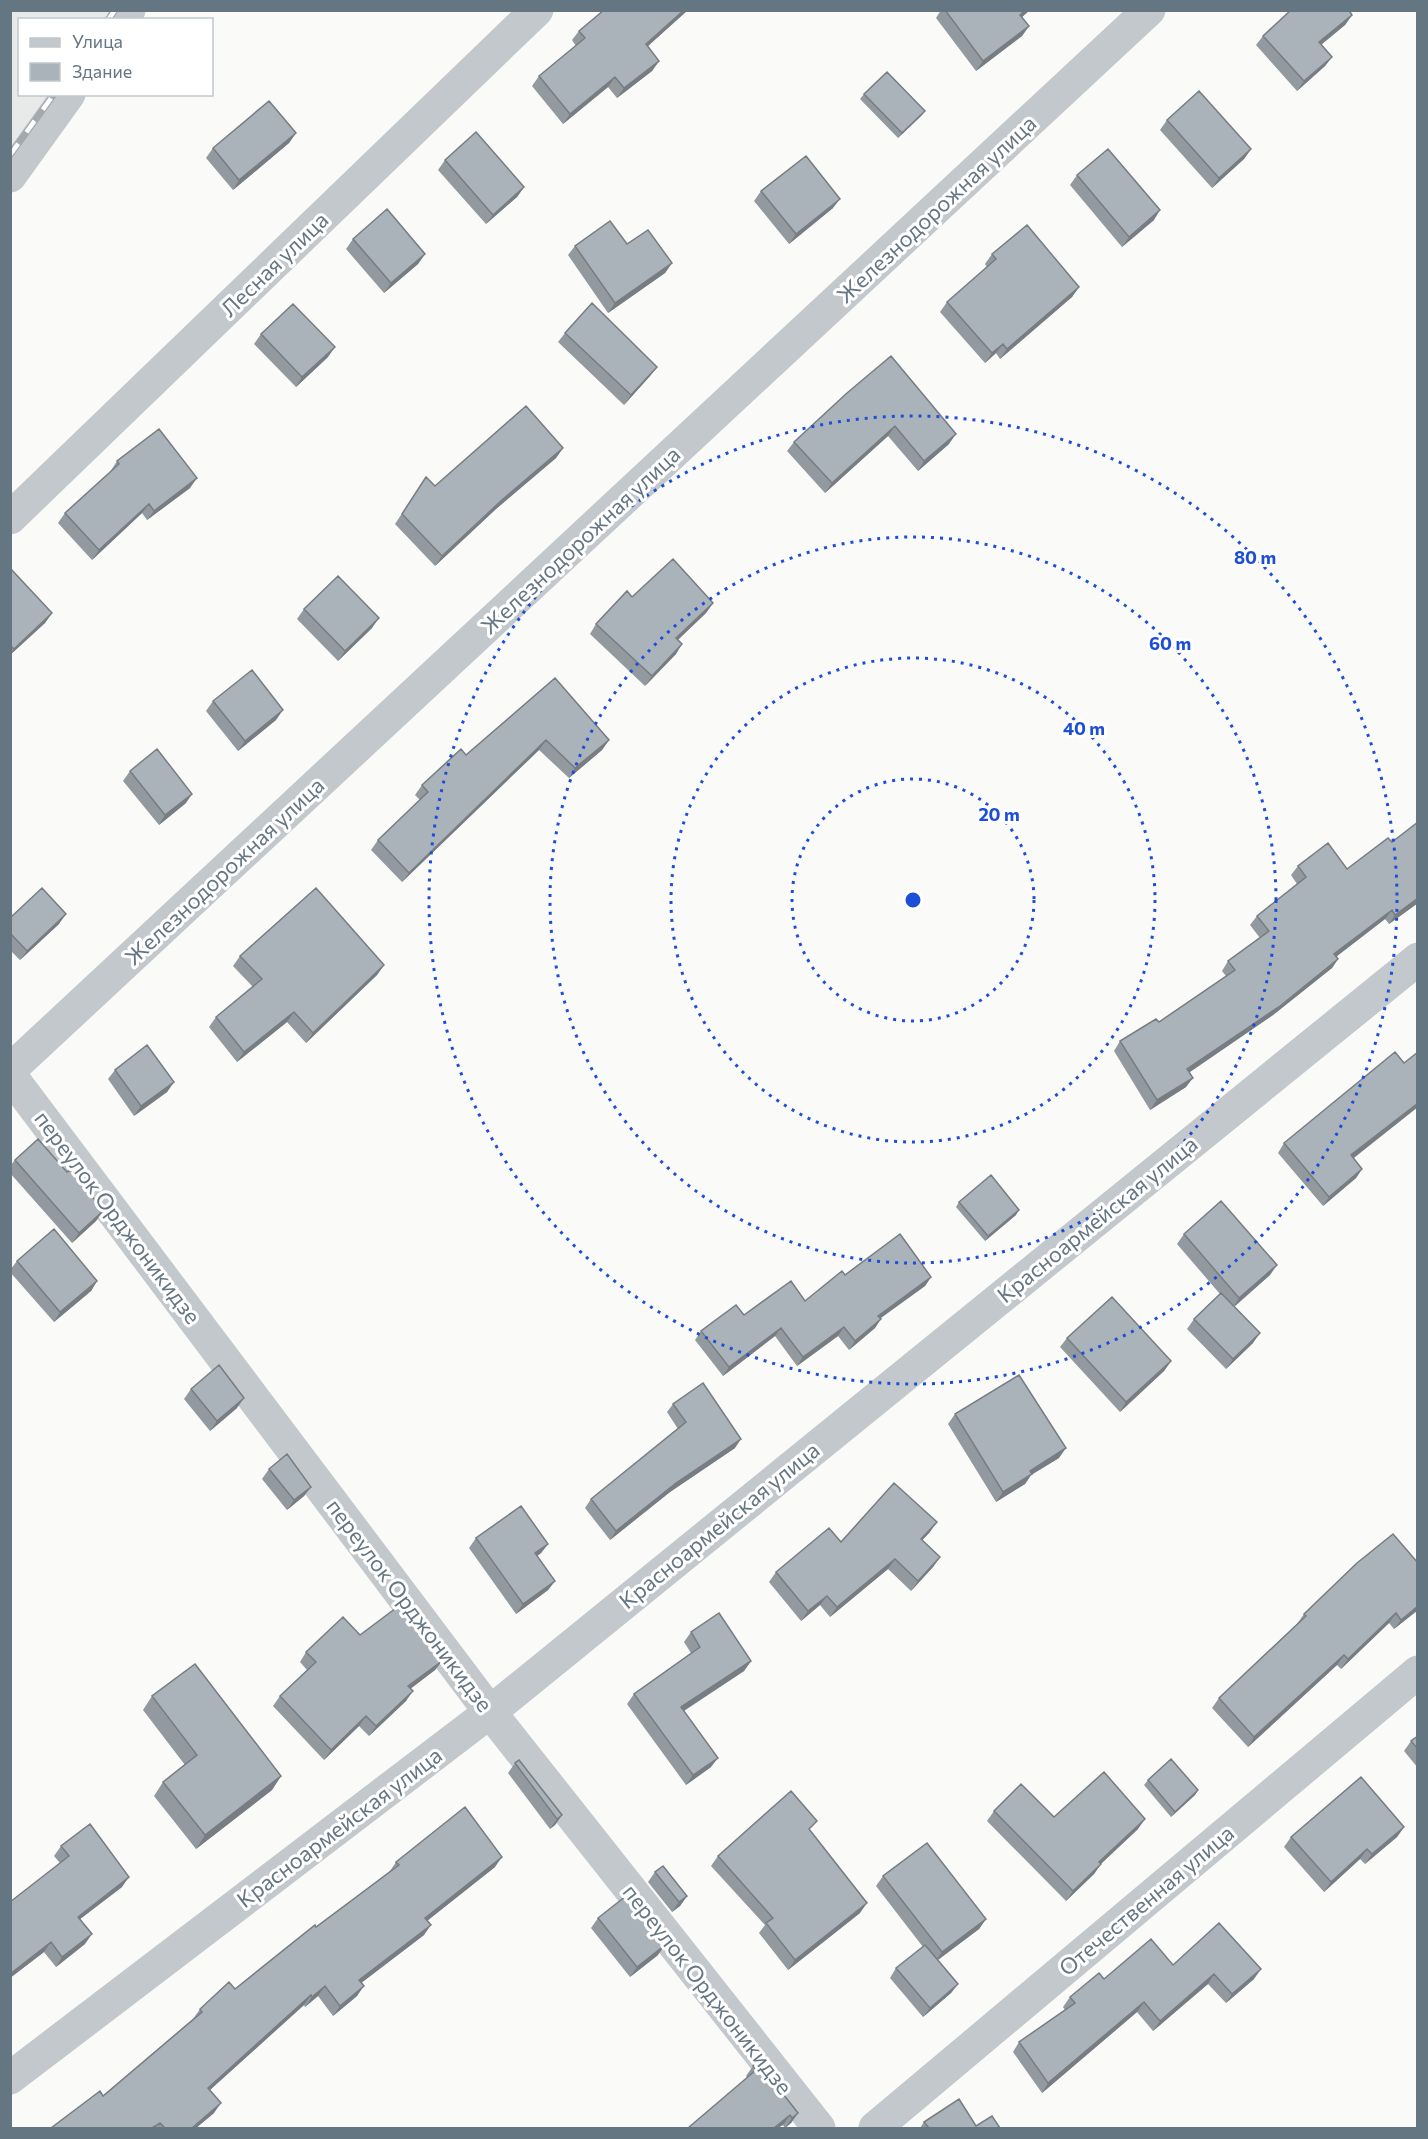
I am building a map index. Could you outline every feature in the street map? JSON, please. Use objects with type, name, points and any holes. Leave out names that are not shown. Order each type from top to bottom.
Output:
[{"type":"street","name":"Лесная улица","points":[[10,518],[537,10]]},
{"type":"street","name":"Железнодорожная улица","points":[[10,1070],[1149,10]]},
{"type":"street","points":[[10,176],[68,96]]},
{"type":"street","name":"Красноармейская улица","points":[[10,2078],[490,1712],[1418,959]]},
{"type":"street","name":"переулок Орджоникидзе","points":[[10,1075],[490,1712],[819,2128]]},
{"type":"street","name":"Отечественная улица","points":[[875,2128],[1418,1672]]},
{"type":"shaded area","points":[[11,11],[131,11],[125,18],[18,18],[18,96],[69,96],[11,178]]},
{"type":"building","points":[[604,10],[684,10],[646,44],[659,61],[624,88],[615,77],[570,114],[539,76],[585,38],[579,31]]},
{"type":"building","points":[[945,10],[1025,10],[1020,15],[1029,26],[983,61]]},
{"type":"building","points":[[1291,10],[1349,10],[1352,15],[1319,42],[1332,57],[1304,81],[1263,36]]},
{"type":"building","points":[[887,72],[925,111],[902,133],[864,94]]},
{"type":"building","points":[[1199,91],[1251,149],[1219,178],[1167,120]]},
{"type":"building","points":[[269,101],[296,133],[239,180],[213,148]]},
{"type":"building","points":[[476,132],[524,187],[493,215],[445,160]]},
{"type":"building","points":[[1108,149],[1160,210],[1129,237],[1077,175]]},
{"type":"building","points":[[806,156],[840,199],[796,234],[761,191]]},
{"type":"building","points":[[387,209],[425,254],[391,283],[353,239]]},
{"type":"building","points":[[610,221],[627,244],[648,230],[672,263],[615,303],[575,246]]},
{"type":"building","points":[[1027,225],[1079,287],[1007,349],[1003,344],[992,353],[947,302],[996,259],[992,254]]},
{"type":"building","points":[[592,303],[657,367],[631,395],[565,333]]},
{"type":"building","points":[[293,304],[335,347],[302,377],[261,334]]},
{"type":"building","points":[[891,356],[956,434],[924,461],[895,426],[832,483],[794,442]]},
{"type":"building","points":[[526,406],[563,448],[503,499],[442,556],[402,514],[426,477],[435,486]]},
{"type":"building","points":[[159,429],[197,478],[154,511],[149,504],[99,550],[65,513],[119,464],[117,461]]},
{"type":"building","points":[[673,559],[713,603],[676,638],[682,644],[652,676],[596,624],[627,591],[632,597]]},
{"type":"building","points":[[10,568],[52,613],[14,649],[10,645]]},
{"type":"building","points":[[338,576],[379,618],[345,651],[304,609]]},
{"type":"building","points":[[252,670],[283,710],[245,741],[213,701]]},
{"type":"building","points":[[555,678],[609,740],[575,768],[546,740],[409,873],[378,840],[428,792],[422,785],[461,749],[466,755]]},
{"type":"building","points":[[157,749],[192,794],[165,815],[130,771]]},
{"type":"building","points":[[1418,822],[1418,898],[1395,915],[1392,910],[1334,954],[1338,959],[1280,1006],[1187,1069],[1193,1078],[1157,1100],[1120,1041],[1156,1019],[1159,1022],[1235,970],[1228,961],[1269,931],[1257,916],[1306,877],[1298,866],[1328,843],[1347,869],[1388,838],[1392,842]]},
{"type":"building","points":[[42,888],[66,914],[27,951],[10,933],[10,918]]},
{"type":"building","points":[[316,888],[384,965],[313,1033],[294,1012],[244,1052],[216,1017],[262,979],[240,956]]},
{"type":"building","points":[[147,1045],[174,1082],[141,1106],[115,1070]]},
{"type":"building","points":[[1395,1052],[1404,1063],[1418,1052],[1418,1103],[1351,1155],[1362,1169],[1329,1197],[1284,1143]]},
{"type":"building","points":[[38,1139],[67,1172],[72,1169],[103,1211],[79,1233],[15,1160]]},
{"type":"building","points":[[991,1175],[1019,1210],[988,1236],[959,1202]]},
{"type":"building","points":[[1221,1201],[1277,1265],[1239,1298],[1184,1234]]},
{"type":"building","points":[[54,1229],[97,1281],[60,1312],[17,1261]]},
{"type":"building","points":[[900,1234],[931,1277],[878,1316],[881,1319],[855,1341],[844,1327],[803,1357],[781,1328],[729,1367],[701,1331],[736,1305],[744,1315],[791,1281],[805,1301],[842,1271],[845,1275]]},
{"type":"building","points":[[1221,1293],[1260,1333],[1233,1359],[1194,1319]]},
{"type":"building","points":[[1112,1297],[1171,1361],[1126,1402],[1067,1338]]},
{"type":"building","points":[[219,1365],[244,1398],[217,1421],[191,1389]]},
{"type":"building","points":[[1019,1375],[1066,1448],[1030,1471],[1032,1474],[1003,1492],[955,1414]]},
{"type":"building","points":[[703,1383],[741,1439],[676,1483],[616,1531],[591,1499],[686,1422],[673,1404]]},
{"type":"building","points":[[287,1454],[311,1487],[294,1500],[269,1469]]},
{"type":"building","points":[[894,1483],[937,1522],[921,1539],[940,1557],[918,1581],[895,1559],[837,1607],[827,1596],[808,1611],[776,1572],[829,1528],[841,1542]]},
{"type":"building","points":[[521,1506],[548,1544],[535,1553],[555,1581],[523,1604],[476,1538]]},
{"type":"building","points":[[1393,1534],[1418,1563],[1418,1606],[1401,1620],[1396,1613],[1348,1659],[1344,1655],[1254,1737],[1219,1698],[1306,1616],[1304,1614],[1357,1563]]},
{"type":"building","points":[[400,1605],[442,1661],[408,1686],[413,1691],[376,1726],[366,1716],[331,1750],[280,1696],[316,1662],[306,1652],[343,1617],[360,1635]]},
{"type":"building","points":[[719,1613],[751,1661],[681,1707],[718,1758],[693,1775],[634,1694],[700,1647],[691,1632]]},
{"type":"building","points":[[195,1664],[281,1776],[205,1835],[163,1782],[197,1755],[152,1696]]},
{"type":"building","points":[[1418,1736],[1418,1749],[1411,1741]]},
{"type":"building","points":[[1171,1759],[1198,1790],[1175,1812],[1148,1780]]},
{"type":"building","points":[[519,1760],[562,1815],[557,1819],[515,1763]]},
{"type":"building","points":[[1104,1772],[1145,1819],[1099,1862],[1101,1864],[1073,1891],[994,1811],[1021,1784],[1054,1817]]},
{"type":"building","points":[[1361,1777],[1404,1827],[1372,1854],[1367,1849],[1331,1882],[1291,1837]]},
{"type":"building","points":[[791,1791],[817,1821],[809,1829],[867,1903],[795,1960],[766,1923],[773,1918],[718,1856]]},
{"type":"building","points":[[465,1807],[502,1857],[425,1918],[431,1925],[359,1980],[364,1986],[340,2006],[325,1986],[312,1997],[311,1995],[208,2088],[221,2103],[192,2128],[165,2128],[160,2123],[152,2128],[51,2128],[100,2091],[103,2096],[202,2012],[200,2009],[229,1982],[235,1989],[315,1925],[316,1927],[399,1865],[396,1862]]},
{"type":"building","points":[[90,1824],[129,1877],[78,1917],[92,1934],[62,1957],[51,1942],[10,1974],[10,1902],[69,1856],[61,1846]]},
{"type":"building","points":[[927,1843],[986,1919],[942,1952],[883,1876]]},
{"type":"building","points":[[663,1866],[687,1896],[679,1902],[655,1872]]},
{"type":"building","points":[[626,1896],[665,1945],[637,1967],[598,1918]]},
{"type":"building","points":[[1219,1923],[1261,1969],[1232,1994],[1214,1974],[1160,2021],[1144,2002],[1048,2083],[1019,2042],[1075,2003],[1070,1997],[1099,1973],[1104,1979],[1151,1939],[1173,1965]]},
{"type":"building","points":[[925,1945],[958,1984],[930,2008],[896,1968]]},
{"type":"building","points":[[758,2062],[798,2113],[792,2118],[790,2115],[774,2128],[688,2128],[756,2070],[753,2066]]},
{"type":"building","points":[[959,2099],[976,2126],[992,2116],[1000,2128],[929,2128],[924,2122]]},
{"type":"railway","points":[[109,18],[115,10]]},
{"type":"railway","points":[[10,155],[53,96]]}]
